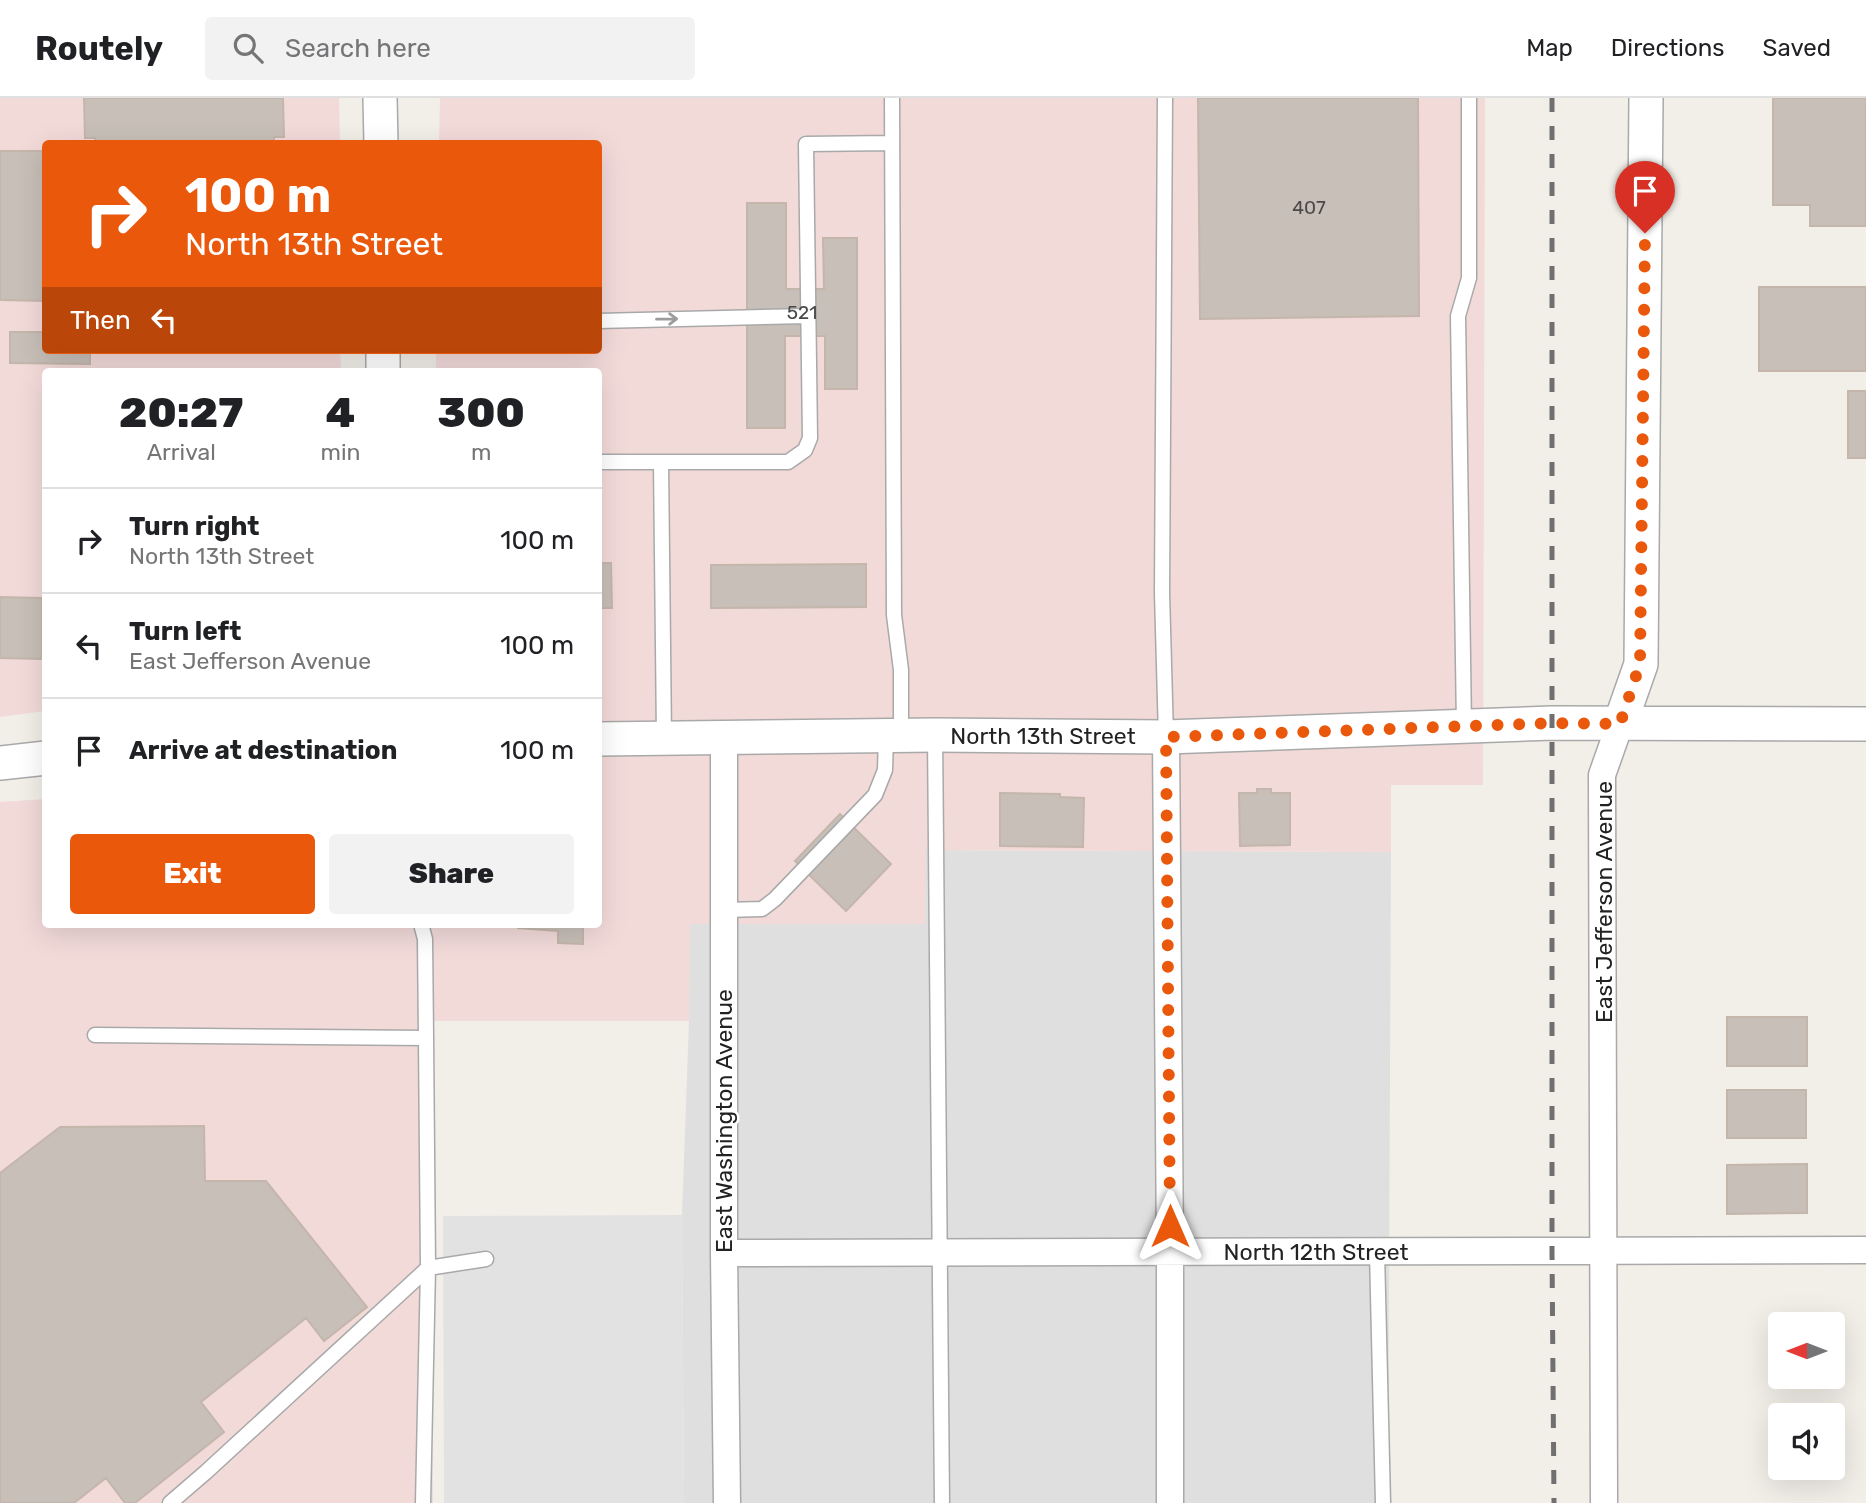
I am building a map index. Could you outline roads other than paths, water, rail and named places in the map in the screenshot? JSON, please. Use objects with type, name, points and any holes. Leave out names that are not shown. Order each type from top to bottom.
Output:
[{"type":"street","points":[[380,98],[381,140]]},
{"type":"street","name":"East Jefferson Avenue","points":[[1604,1503],[1602,775],[1640,664],[1646,98]]},
{"type":"street","name":"North 13th Street","points":[[602,739],[935,735],[1166,737],[1552,723],[1866,724]]},
{"type":"street","points":[[1166,737],[1170,1503]]},
{"type":"street","name":"East Washington Avenue","points":[[724,738],[727,1503]]},
{"type":"street","points":[[0,764],[42,759]]},
{"type":"street","name":"North 12th Street","points":[[724,1253],[1866,1250]]},
{"type":"lane","points":[[724,910],[762,909],[775,899],[875,795],[885,770],[893,736],[901,670],[894,615],[892,98]]},
{"type":"lane","points":[[1165,98],[1162,593],[1166,737]]},
{"type":"lane","points":[[1464,727],[1458,316],[1469,278],[1469,98]]},
{"type":"lane","points":[[602,462],[788,462],[805,450],[810,438],[806,145],[892,143]]},
{"type":"lane","points":[[602,321],[808,316]]},
{"type":"lane","points":[[661,462],[664,738]]},
{"type":"lane","points":[[935,735],[942,1503]]},
{"type":"lane","points":[[422,928],[425,939],[428,1268],[423,1503]]},
{"type":"lane","points":[[95,1034],[426,1038]]},
{"type":"lane","points":[[1377,1252],[1383,1503]]},
{"type":"lane","points":[[170,1503],[428,1268],[486,1259]]},
{"type":"railway","points":[[1552,98],[1554,1503]]}]
